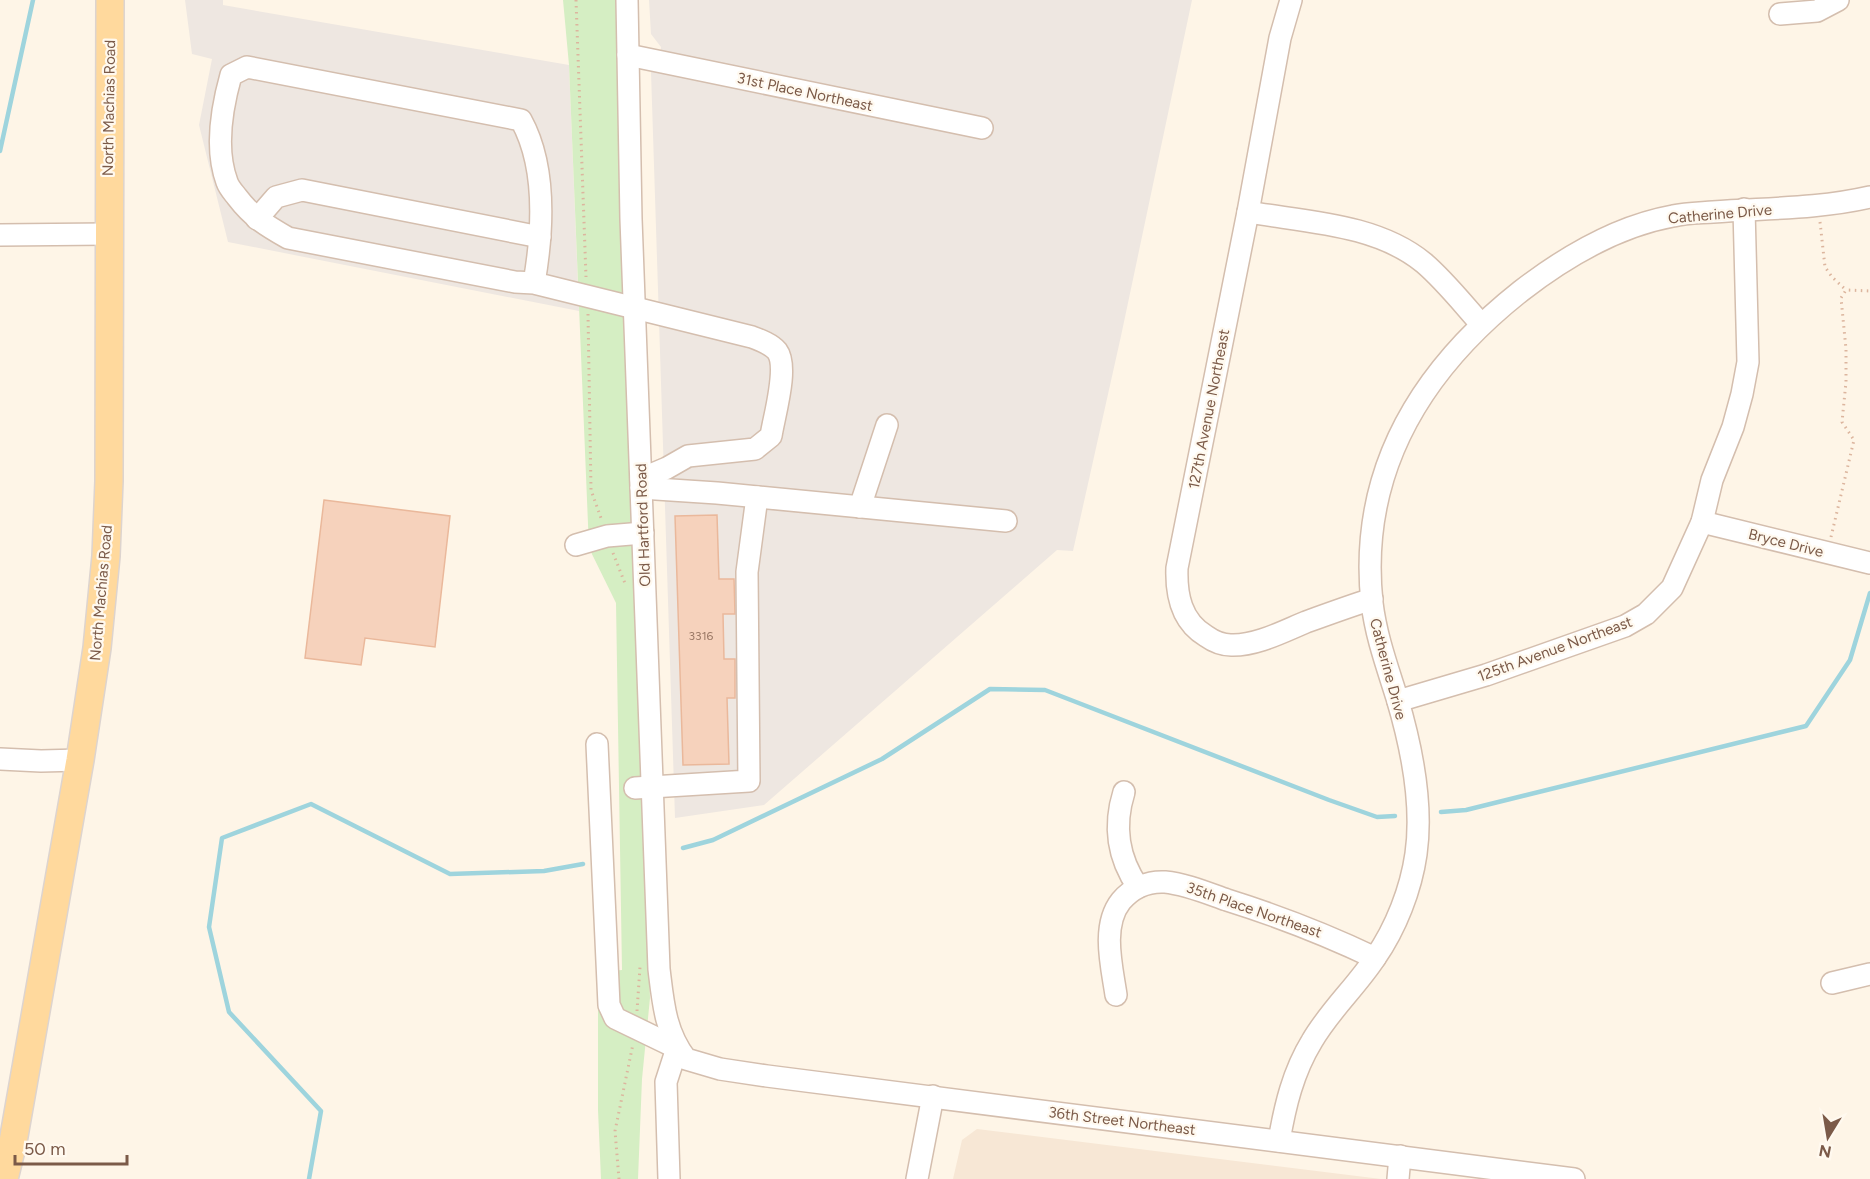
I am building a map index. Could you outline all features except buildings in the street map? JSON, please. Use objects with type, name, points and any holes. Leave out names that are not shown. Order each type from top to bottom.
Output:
[{"type":"main road","name":"North Machias Road","points":[[4,1179],[13,1142],[80,760],[97,648],[106,556],[109,481],[110,0]]},
{"type":"street","name":"Old Hartford Road","points":[[627,0],[634,306],[643,533],[644,788],[663,1008],[677,1048]]},
{"type":"street","name":"127th Avenue Northeast","points":[[1291,0],[1280,38],[1177,568],[1176,584],[1179,602],[1186,617],[1196,630],[1215,642],[1231,645],[1267,637],[1333,611],[1372,599]]},
{"type":"street","points":[[1780,14],[1816,11],[1838,0]]},
{"type":"street","name":"31st Place Northeast","points":[[628,55],[982,128]]},
{"type":"street","points":[[534,283],[540,237],[540,192],[530,136],[521,120],[247,67],[231,75],[226,93],[222,155],[227,184],[257,219],[288,238],[515,282],[534,283],[587,295],[759,339],[778,352],[782,371],[771,436],[755,448],[688,456],[641,484]]},
{"type":"street","points":[[257,219],[276,197],[302,190],[540,237]]},
{"type":"street","name":"Catherine Drive","points":[[1279,1141],[1285,1107],[1296,1072],[1310,1043],[1331,1011],[1375,958],[1395,922],[1416,855],[1417,790],[1398,701],[1379,644],[1370,572],[1374,522],[1382,481],[1395,446],[1412,411],[1436,375],[1481,324],[1554,267],[1611,236],[1673,216],[1818,206],[1870,197]]},
{"type":"street","name":"125th Avenue Northeast","points":[[1398,701],[1486,675],[1625,626],[1647,614],[1672,588],[1702,522],[1712,480],[1743,394],[1748,362],[1744,210]]},
{"type":"street","points":[[1248,212],[1364,232],[1390,242],[1425,264],[1481,324]]},
{"type":"street","points":[[0,236],[108,234]]},
{"type":"street","points":[[860,507],[887,425]]},
{"type":"street","points":[[641,484],[1006,521]]},
{"type":"street","points":[[644,788],[749,781],[747,572],[757,497]]},
{"type":"street","name":"Bryce Drive","points":[[1702,522],[1870,563]]},
{"type":"street","points":[[576,545],[607,536],[643,533]]},
{"type":"street","name":"36th Street Northeast","points":[[597,744],[609,1005],[615,1018],[677,1048],[686,1059],[720,1069],[1574,1179]]},
{"type":"street","points":[[0,759],[80,760]]},
{"type":"street","points":[[1116,995],[1110,937],[1112,919],[1120,902],[1138,887],[1127,868],[1120,847],[1118,814],[1124,792]]},
{"type":"street","name":"35th Place Northeast","points":[[1138,887],[1165,882],[1187,887],[1320,933],[1375,958]]},
{"type":"street","points":[[1832,983],[1870,974]]},
{"type":"street","points":[[669,1179],[666,1082],[677,1048]]},
{"type":"street","points":[[917,1179],[933,1096]]},
{"type":"street","points":[[1398,1179],[1400,1156]]},
{"type":"path","points":[[576,0],[587,295],[591,490],[629,595]]},
{"type":"path","points":[[1818,206],[1825,267],[1846,290],[1870,291]]},
{"type":"path","points":[[1827,553],[1854,440],[1842,422],[1846,382],[1846,349],[1841,298],[1846,290]]},
{"type":"path","points":[[619,1179],[615,1131],[632,1057],[640,957]]},
{"type":"shaded area","points":[[185,0],[223,0],[223,5],[569,65],[579,311],[228,242],[199,125],[212,59],[192,54]]},
{"type":"shaded area","points":[[649,0],[1192,0],[1073,551],[1057,550],[764,805],[675,818],[651,72],[659,66],[661,47],[651,34]]},
{"type":"shaded area","points":[[977,1129],[1381,1179],[953,1179],[962,1140]]},
{"type":"green space","points":[[563,0],[617,0],[650,998],[642,1079],[638,1179],[601,1179],[598,1110],[598,972],[622,970],[616,603],[589,548],[569,65]]},
{"type":"waterway","points":[[0,151],[33,0]]},
{"type":"waterway","points":[[1441,812],[1466,810],[1806,726],[1850,660],[1870,593]]},
{"type":"waterway","points":[[683,848],[713,840],[882,759],[990,689],[1045,690],[1329,800],[1377,817],[1395,816]]},
{"type":"waterway","points":[[309,1179],[321,1111],[229,1012],[209,927],[222,838],[311,804],[450,874],[544,871],[583,864]]}]
